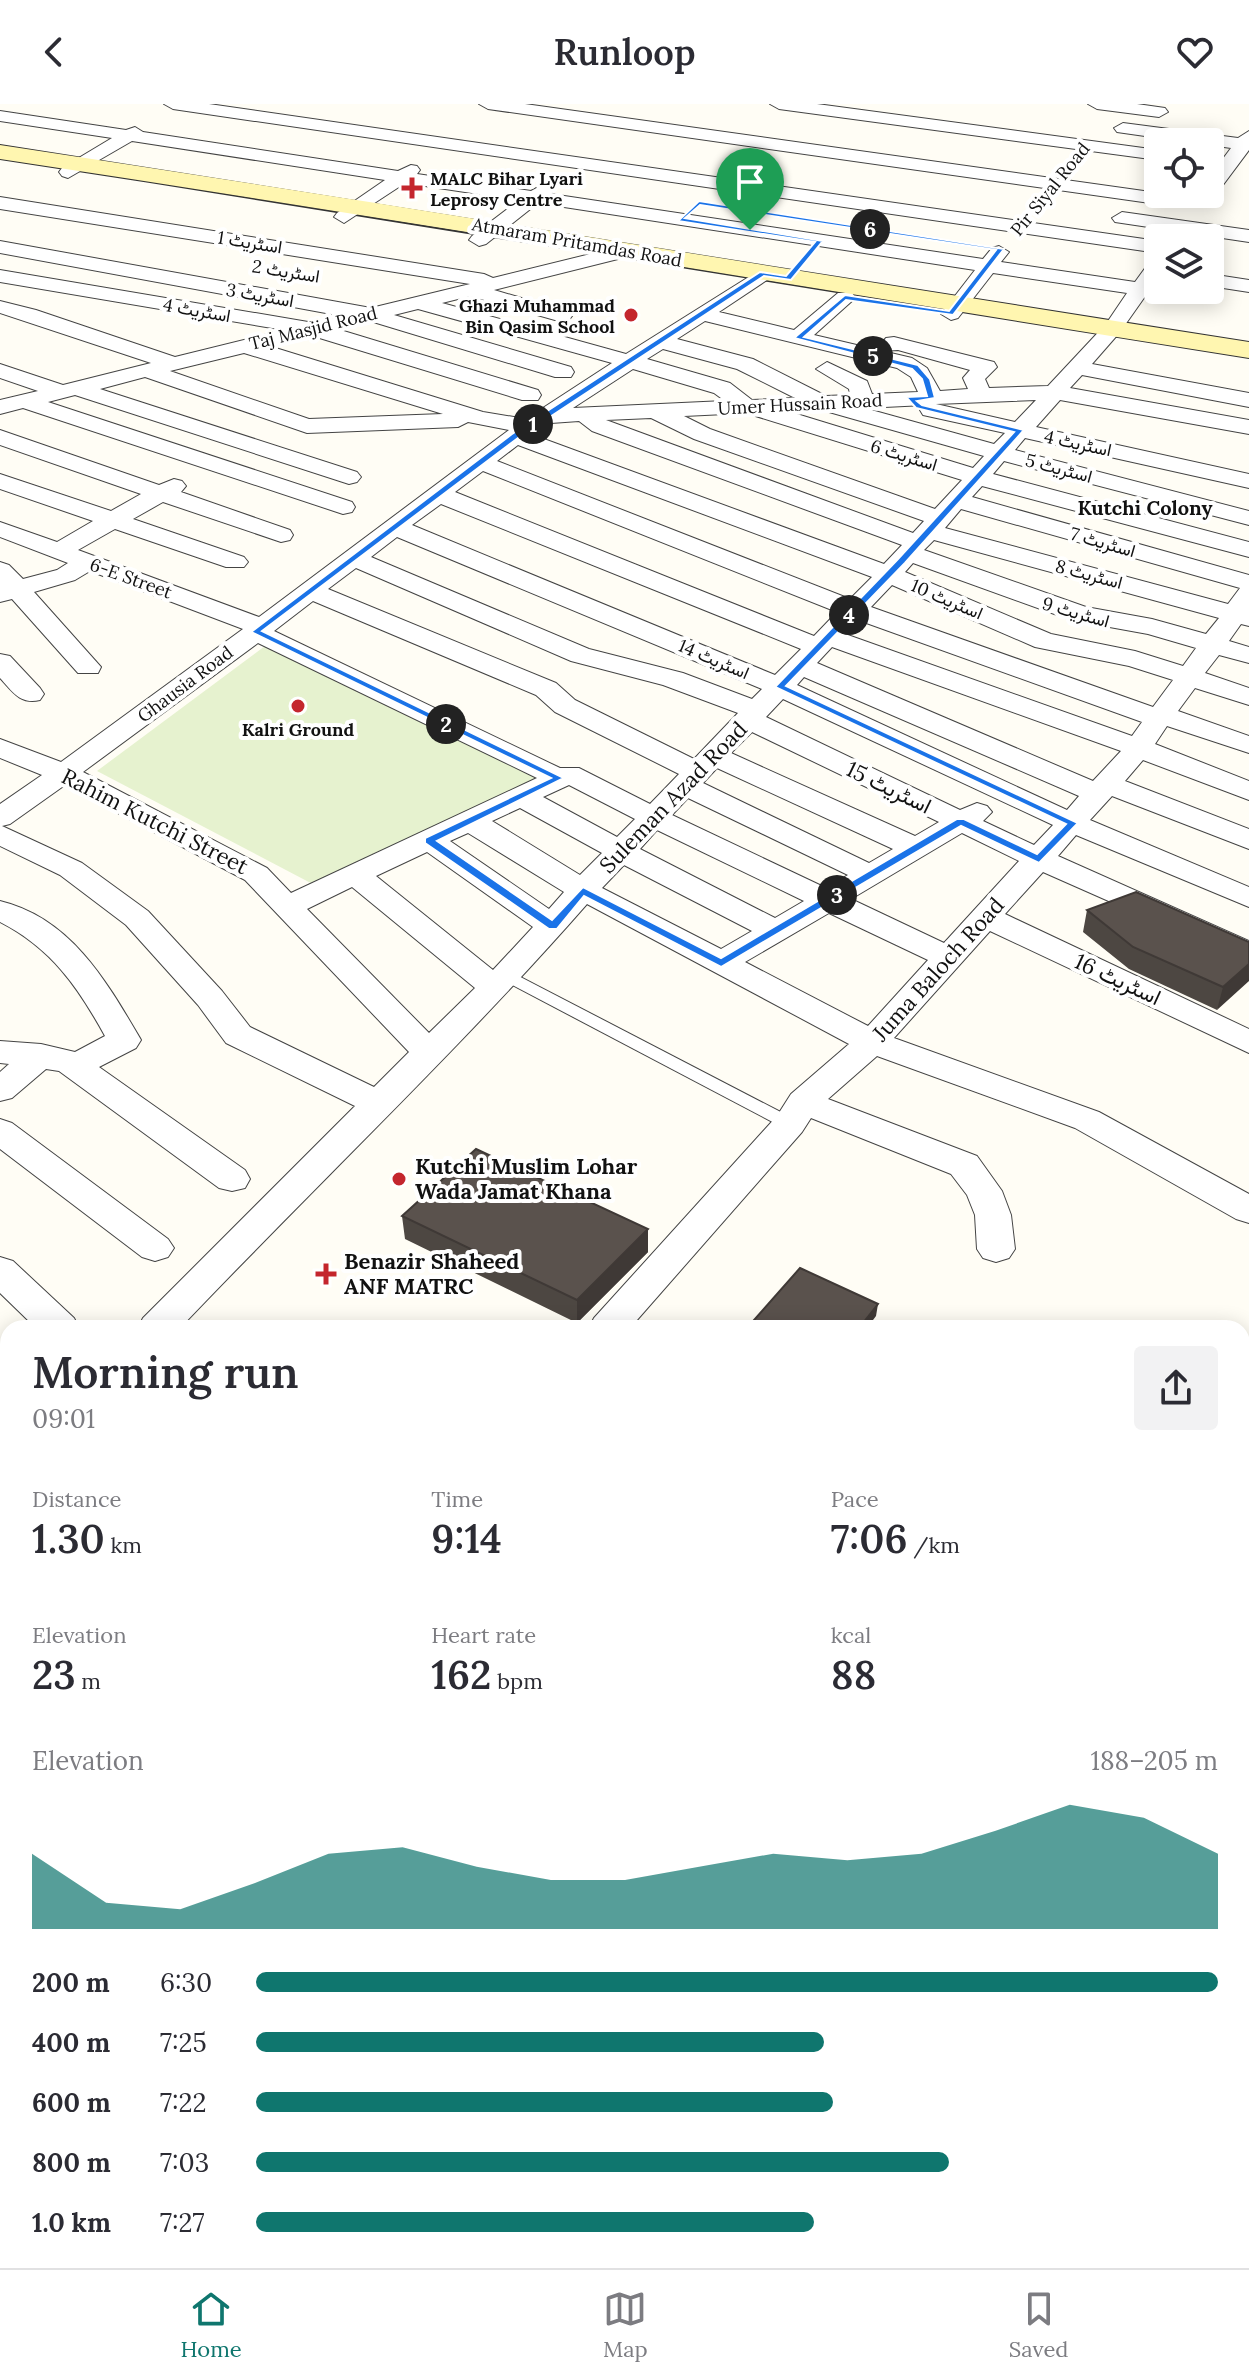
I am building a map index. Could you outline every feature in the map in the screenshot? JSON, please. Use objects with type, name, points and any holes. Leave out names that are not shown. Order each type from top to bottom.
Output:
[{"type":"main road","name":"Atmaram Pritamdas Road","points":[[0,152],[75,169]]},
{"type":"main road","name":"Atmaram Pritamdas Road","points":[[0,162],[75,169],[487,234],[639,252],[845,297],[1249,350]]},
{"type":"main road","name":"Atmaram Pritamdas Road","points":[[487,234],[593,259],[639,252]]},
{"type":"main road","name":"Atmaram Pritamdas Road","points":[[756,278],[794,269],[954,309]]},
{"type":"main road","name":"Atmaram Pritamdas Road","points":[[1109,332],[1249,359]]},
{"type":"street","points":[[3,119],[36,104]]},
{"type":"street","points":[[44,104],[1001,249],[1144,267]]},
{"type":"street","points":[[75,169],[180,104],[1144,245]]},
{"type":"street","points":[[779,104],[1144,153]]},
{"type":"street","points":[[1097,104],[1177,115]]},
{"type":"street","points":[[204,188],[337,105]]},
{"type":"street","points":[[639,252],[794,269],[961,105]]},
{"type":"street","points":[[487,234],[648,106]]},
{"type":"street","points":[[639,252],[811,106]]},
{"type":"street","name":"Pir Siyal Road","points":[[954,309],[1085,145],[1121,106]]},
{"type":"street","points":[[351,212],[490,112],[626,123],[1056,184],[1144,190]]},
{"type":"street","points":[[3,119],[1139,289]]},
{"type":"street","points":[[1102,125],[1247,142]]},
{"type":"street","points":[[1224,160],[1247,142]]},
{"type":"street","points":[[1224,165],[1249,168]]},
{"type":"street","points":[[1224,191],[1237,188]]},
{"type":"street","name":"اسٹریٹ 1","points":[[0,203],[500,283]]},
{"type":"street","points":[[1110,216],[1145,224]]},
{"type":"street","points":[[1224,235],[1249,236]]},
{"type":"street","name":"اسٹریٹ 3","points":[[0,247],[368,314],[563,372]]},
{"type":"street","points":[[320,253],[238,316],[202,336],[243,345],[469,414],[530,426]]},
{"type":"street","name":"Taj Masjid Road","points":[[0,407],[593,259]]},
{"type":"street","name":"اسٹریٹ 4","points":[[0,276],[310,328],[530,395]]},
{"type":"street","name":"Ghausia Road","points":[[0,818],[530,426],[756,278]]},
{"type":"street","points":[[1224,282],[1249,286]]},
{"type":"street","name":"Suleman Azad Road","points":[[165,1320],[278,1202],[501,982],[583,890],[923,537],[1109,332],[1144,283]]},
{"type":"street","points":[[384,288],[722,388],[746,406]]},
{"type":"street","points":[[470,290],[562,316]]},
{"type":"street","points":[[798,338],[845,297]]},
{"type":"street","points":[[46,299],[135,320]]},
{"type":"street","points":[[723,299],[759,306]]},
{"type":"street","points":[[0,307],[172,363]]},
{"type":"street","points":[[796,313],[821,318]]},
{"type":"street","points":[[700,314],[798,338],[851,359],[892,377],[860,394],[851,359]]},
{"type":"street","points":[[659,341],[745,364],[823,403]]},
{"type":"street","points":[[776,378],[851,359],[894,343],[986,367],[974,378],[981,395]]},
{"type":"street","points":[[851,359],[915,367],[926,379],[920,398]]},
{"type":"street","points":[[1077,368],[1249,400]]},
{"type":"street","points":[[145,370],[307,426],[456,420],[469,414]]},
{"type":"street","points":[[0,371],[349,477]]},
{"type":"street","name":"Umer Hussain Road","points":[[530,426],[583,414],[823,403],[860,394],[920,398],[981,395],[1037,411]]},
{"type":"street","name":"اسٹریٹ 4","points":[[920,398],[919,406],[935,411],[1037,411],[1249,481]]},
{"type":"street","points":[[24,401],[343,507]]},
{"type":"street","name":"اسٹریٹ 5","points":[[823,403],[999,453],[1249,518]]},
{"type":"street","name":"اسٹریٹ 6","points":[[746,406],[977,477],[1249,550]]},
{"type":"street","points":[[656,411],[923,537]]},
{"type":"street","points":[[1037,411],[1113,427]]},
{"type":"street","points":[[1037,411],[1249,427]]},
{"type":"street","points":[[583,414],[600,426],[923,537]]},
{"type":"street","points":[[58,551],[290,420]]},
{"type":"street","name":"اسٹریٹ 10","points":[[530,426],[923,537],[1044,641],[1135,659],[1249,697]]},
{"type":"street","points":[[0,437],[281,535]]},
{"type":"street","points":[[480,462],[854,610],[1249,745]]},
{"type":"street","points":[[0,481],[235,562]]},
{"type":"street","points":[[438,494],[1103,789],[1249,840]]},
{"type":"street","name":"اسٹریٹ 14","points":[[395,527],[806,659],[1009,793],[1249,898]]},
{"type":"street","name":"6-E Street","points":[[0,529],[259,629],[559,778],[569,774],[653,818],[949,958]]},
{"type":"street","name":"اسٹریٹ 7","points":[[923,537],[1249,583]]},
{"type":"street","name":"اسٹریٹ 8","points":[[923,537],[1244,608]]},
{"type":"street","name":"اسٹریٹ 9","points":[[923,537],[1080,614],[1214,643],[1249,655]]},
{"type":"street","name":"اسٹریٹ 15","points":[[353,558],[580,655],[673,679],[752,715],[961,822],[1249,953]]},
{"type":"street","points":[[6,585],[66,575],[87,562]]},
{"type":"street","points":[[6,585],[88,667]]},
{"type":"street","points":[[310,591],[546,689],[565,706],[698,771],[871,875]]},
{"type":"street","name":"Juma Baloch Road","points":[[615,1320],[797,1113],[872,1042],[1103,789],[1139,748],[1214,643],[1244,608]]},
{"type":"street","points":[[806,659],[1139,748],[1249,791]]},
{"type":"street","points":[[0,662],[30,694]]},
{"type":"street","name":"Rahim Kutchi Street","points":[[0,748],[63,773],[256,874],[429,1053]]},
{"type":"street","points":[[698,771],[916,848]]},
{"type":"street","points":[[288,906],[559,778]]},
{"type":"street","points":[[721,963],[1009,793]]},
{"type":"street","points":[[521,797],[776,931]]},
{"type":"street","points":[[470,821],[583,890],[872,1042],[1087,1120],[1249,1210]]},
{"type":"street","points":[[0,835],[71,869],[137,918],[210,998],[238,1035],[378,1103]]},
{"type":"street","points":[[429,840],[553,926]]},
{"type":"street","points":[[356,875],[501,982]]},
{"type":"street","points":[[0,910],[56,941],[86,973],[124,1040],[74,1066]]},
{"type":"street","name":"اسٹریٹ 16","points":[[986,917],[1249,1042]]},
{"type":"street","points":[[0,1052],[41,1055],[68,1061],[232,1179]]},
{"type":"street","points":[[0,1090],[41,1055]]},
{"type":"street","points":[[797,1113],[964,1165],[977,1179],[993,1215],[996,1249]]},
{"type":"street","points":[[0,1131],[155,1248]]},
{"type":"street","points":[[0,1271],[52,1320]]},
{"type":"lane","points":[[501,982],[797,1113]]},
{"type":"green space","name":"Kalri Ground","points":[[273,640],[561,778],[324,890],[97,771]]},
{"type":"building","points":[[1136,892],[1249,942],[1249,964],[1223,987],[1133,947],[1087,910]]},
{"type":"building","points":[[476,1149],[648,1229],[577,1300],[402,1216]]},
{"type":"building","points":[[800,1268],[878,1304],[865,1320],[754,1320]]},
{"type":"place","name":"MALC Bihar Lyari Leprosy Centre","points":[[412,188]]},
{"type":"place","name":"Ghazi Muhammad Bin Qasim School","points":[[631,315]]},
{"type":"place","name":"Kalri Ground","points":[[298,706]]},
{"type":"place","name":"Kutchi Muslim Lohar Wada Jamat Khana","points":[[399,1179]]},
{"type":"place","name":"Benazir Shaheed ANF MATRC","points":[[326,1274]]},
{"type":"district","name":"Kutchi Colony","points":[[1145,507]]},
{"type":"route","points":[[699,203],[1001,249],[951,314],[845,297],[798,338],[915,367],[926,379],[931,398],[909,399],[919,406],[1020,430],[901,561],[780,687],[1072,823],[1039,859],[961,822],[721,963],[583,890],[553,926],[429,840],[559,778],[256,632],[515,436],[763,274],[788,278],[800,260],[820,241],[750,230],[680,220],[699,203]]}]
